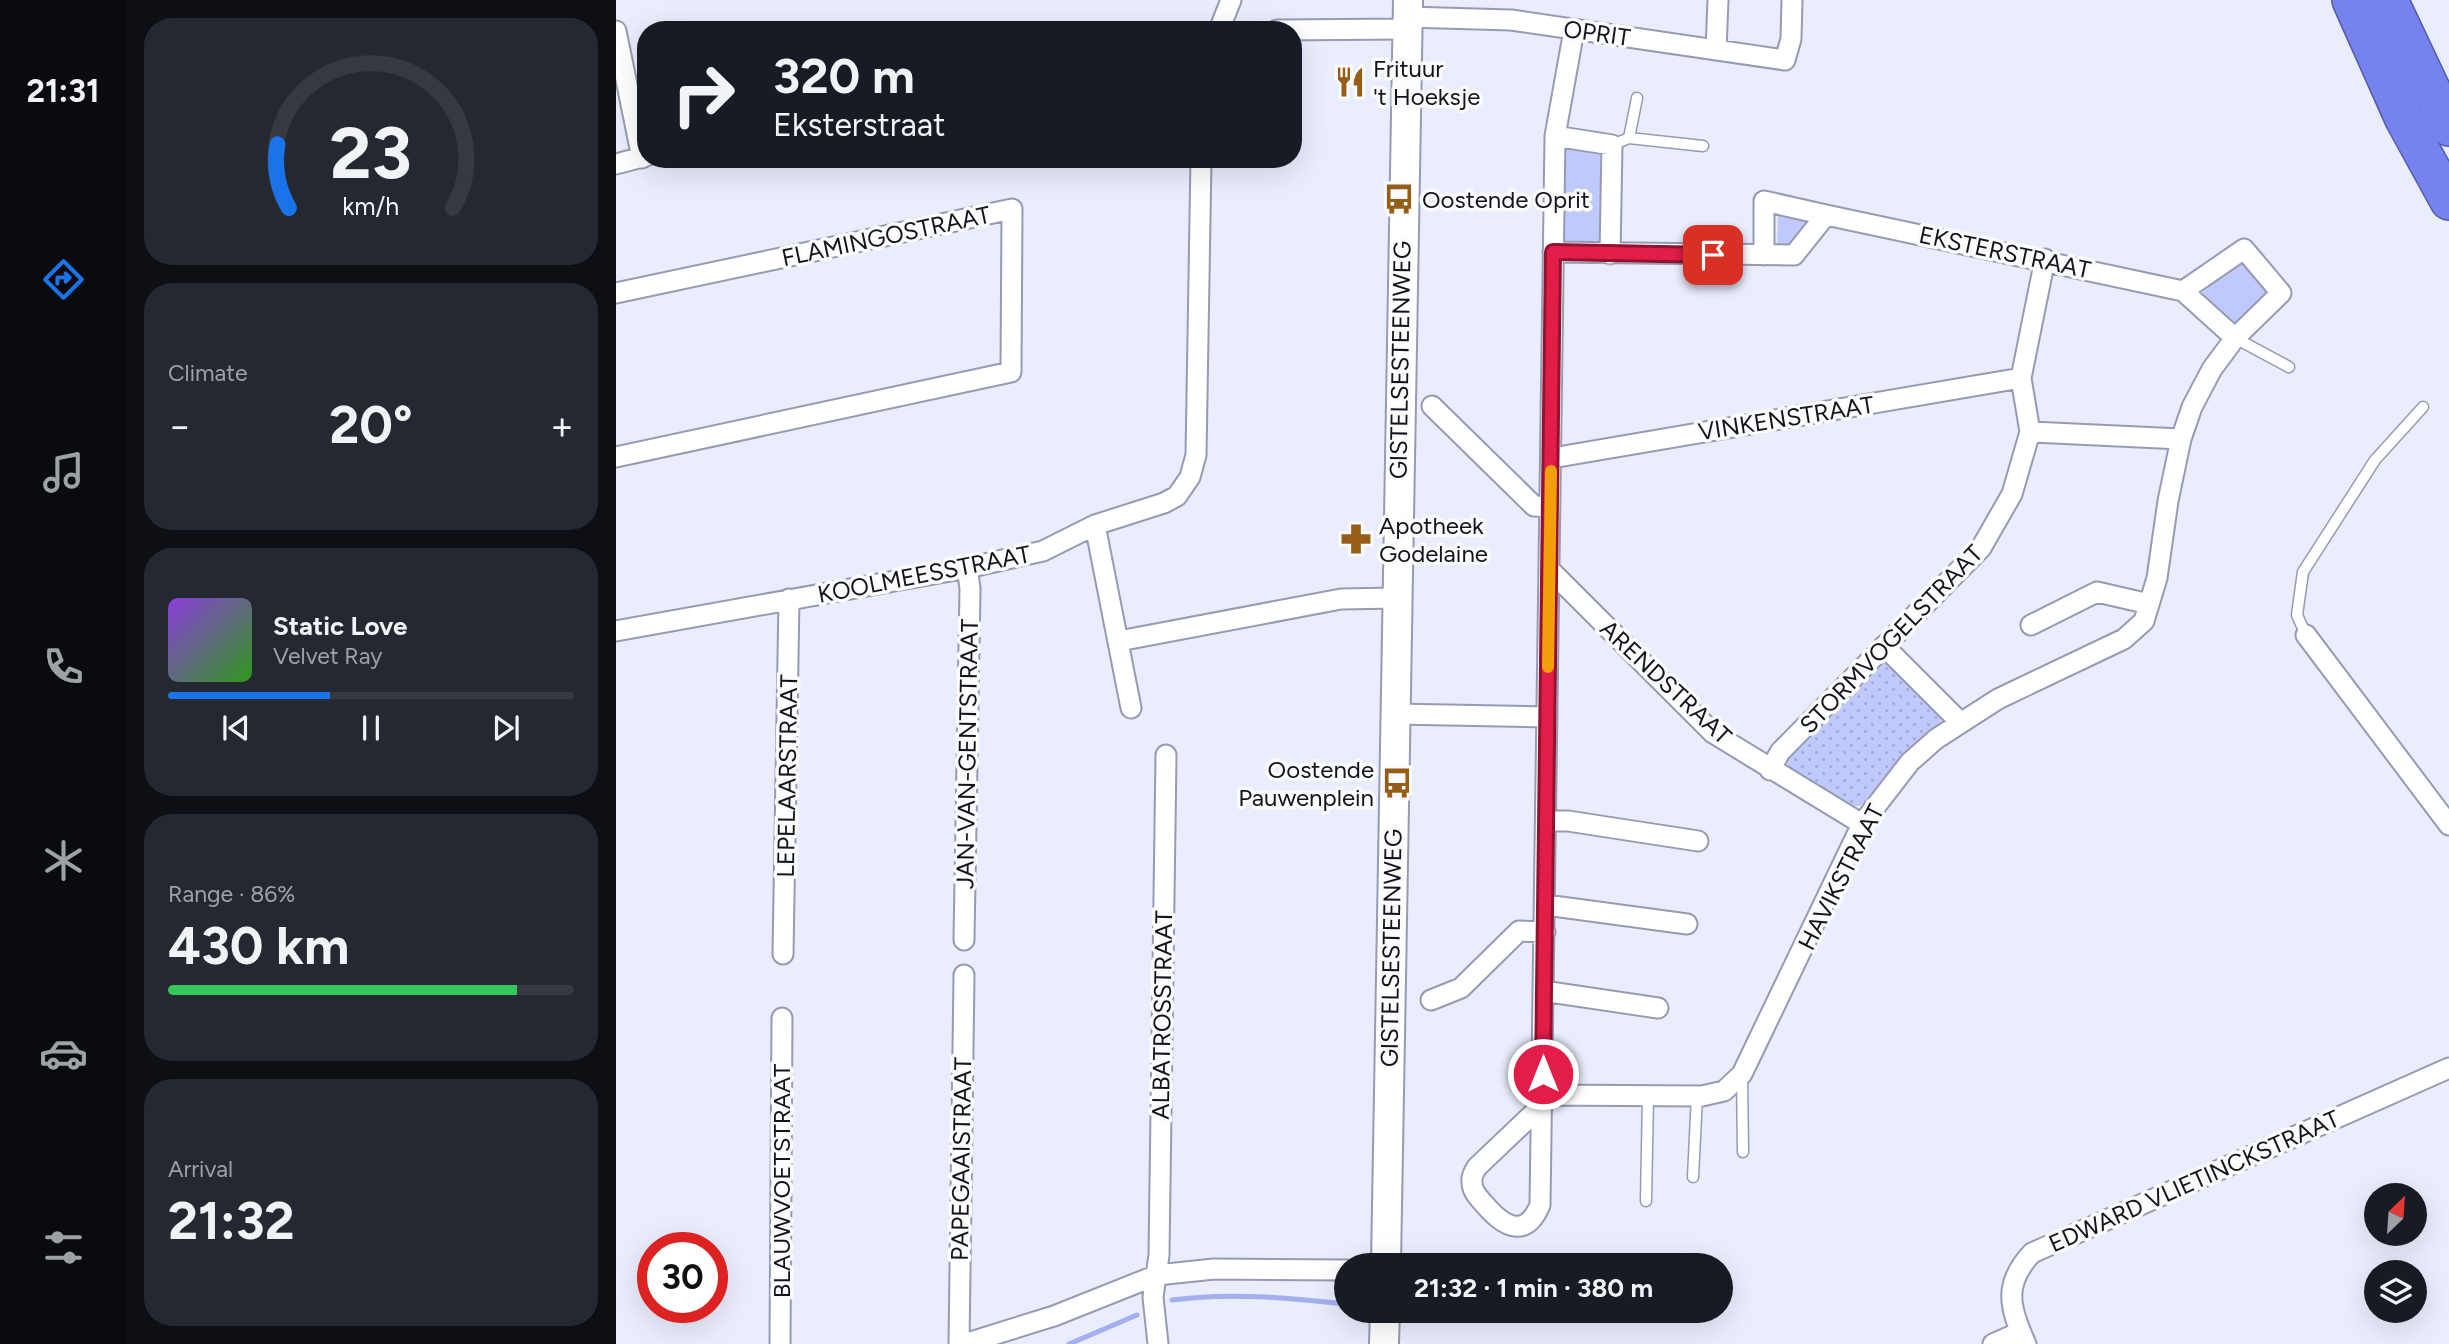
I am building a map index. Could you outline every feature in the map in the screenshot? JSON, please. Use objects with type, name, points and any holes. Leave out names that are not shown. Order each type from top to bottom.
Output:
[{"type":"highway","points":[[2351,0],[2404,119],[2449,201]]},
{"type":"highway","points":[[2389,0],[2449,127]]},
{"type":"main road","name":"GISTELSESTEENWEG","points":[[1386,1253],[1407,16]]},
{"type":"main road","points":[[1384,1344],[1385,1323]]},
{"type":"street","points":[[1223,21],[1231,0]]},
{"type":"street","points":[[1716,50],[1718,0]]},
{"type":"street","name":"OPRIT","points":[[1302,27],[1407,16],[1511,20],[1785,60],[1791,39],[1792,0]]},
{"type":"street","points":[[1574,30],[1555,136],[1552,458],[1549,507],[1551,571],[1546,717],[1546,905],[1541,1102],[1540,1205],[1534,1218],[1523,1226],[1511,1226],[1496,1218],[1474,1192],[1471,1179],[1477,1167],[1541,1102],[1697,1096],[1724,1091],[1742,1074]]},
{"type":"street","points":[[616,31],[637,126]]},
{"type":"street","points":[[1555,136],[1620,142],[1610,254]]},
{"type":"street","points":[[616,164],[637,159]]},
{"type":"street","name":"KOOLMEESSTRAAT","points":[[616,631],[967,568],[1042,551],[1095,525],[1164,503],[1177,496],[1190,477],[1196,455],[1201,168]]},
{"type":"street","name":"EKSTERSTRAAT","points":[[1764,256],[1764,201],[2045,259],[2183,291],[2235,338]]},
{"type":"street","name":"FLAMINGOSTRAAT","points":[[616,293],[1012,209],[1011,372],[616,457]]},
{"type":"street","points":[[1553,252],[1794,255],[1826,215]]},
{"type":"street","points":[[2183,291],[2244,249],[2281,293],[2235,338]]},
{"type":"street","name":"STORMVOGELSTRAAT","points":[[1770,770],[1780,752],[1981,548],[2012,494],[2030,432],[2021,378],[2045,259]]},
{"type":"street","name":"HAVIKSTRAAT","points":[[1742,1074],[1862,824],[1910,762],[1960,722],[1998,699],[2124,639],[2144,621],[2157,578],[2181,439],[2192,407],[2212,369],[2235,338]]},
{"type":"street","name":"VINKENSTRAAT","points":[[1552,458],[2021,378]]},
{"type":"street","points":[[1432,406],[1534,506],[1549,507]]},
{"type":"street","points":[[2030,432],[2181,439]]},
{"type":"street","points":[[1095,525],[1131,708]]},
{"type":"street","name":"JAN-VAN-GENTSTRAAT","points":[[964,940],[970,588],[967,568]]},
{"type":"street","name":"ARENDSTRAAT","points":[[1551,571],[1713,733],[1862,824]]},
{"type":"street","points":[[2031,625],[2098,592],[2149,604]]},
{"type":"street","points":[[1119,641],[1341,599],[1396,598]]},
{"type":"street","name":"LEPELAARSTRAAT","points":[[783,954],[789,599]]},
{"type":"street","points":[[2306,635],[2449,825]]},
{"type":"street","points":[[1884,646],[1960,722]]},
{"type":"street","points":[[1395,714],[1546,717]]},
{"type":"street","name":"ALBATROSSTRAAT","points":[[1158,1344],[1153,1297],[1157,1275],[1166,755]]},
{"type":"street","points":[[1546,821],[1568,821],[1698,841]]},
{"type":"street","points":[[1546,905],[1688,925]]},
{"type":"street","points":[[1431,1000],[1461,988],[1519,931],[1545,932]]},
{"type":"street","name":"PAPEGAAISTRAAT","points":[[961,1344],[964,975]]},
{"type":"street","points":[[1544,991],[1658,1008]]},
{"type":"street","name":"BLAUWVOETSTRAAT","points":[[780,1344],[782,1018]]},
{"type":"street","name":"EDWARD VLIETINCKSTRAAT","points":[[2023,1338],[2012,1307],[2011,1288],[2017,1268],[2032,1253],[2449,1068]]},
{"type":"street","points":[[961,1344],[1054,1316],[1157,1275],[1214,1269],[1334,1269]]},
{"type":"street","points":[[1993,1344],[2023,1338]]},
{"type":"lane","points":[[1637,98],[1620,142],[1703,146]]},
{"type":"lane","points":[[2235,338],[2289,367]]},
{"type":"lane","points":[[2306,635],[2297,615],[2303,572],[2375,460],[2423,407]]},
{"type":"lane","points":[[1742,1074],[1743,1152]]},
{"type":"lane","points":[[1646,1201],[1648,1096]]},
{"type":"lane","points":[[1693,1177],[1697,1096]]},
{"type":"shaded area","points":[[1564,147],[1602,151],[1601,244],[1563,242]]},
{"type":"shaded area","points":[[1778,213],[1811,219],[1787,246],[1777,247]]},
{"type":"shaded area","points":[[2240,259],[2268,290],[2234,324],[2202,293]]},
{"type":"shaded area","points":[[1884,662],[1889,663],[1942,715],[1941,721],[1898,763],[1867,802],[1860,806],[1849,806],[1789,769],[1786,759]]},
{"type":"waterway","points":[[1172,1300],[1237,1296],[1334,1303]]},
{"type":"waterway","points":[[1069,1344],[1137,1315]]},
{"type":"slow traffic","points":[[1548,667],[1551,471]]},
{"type":"place","name":"Frituur 't Hoeksje","points":[[1350,82]]},
{"type":"place","name":"Oostende Oprit","points":[[1399,199]]},
{"type":"place","name":"Apotheek Godelaine","points":[[1356,539]]},
{"type":"place","name":"Oostende Pauwenplein","points":[[1397,783]]},
{"type":"route","points":[[1543,1074],[1553,252],[1713,255]]}]
